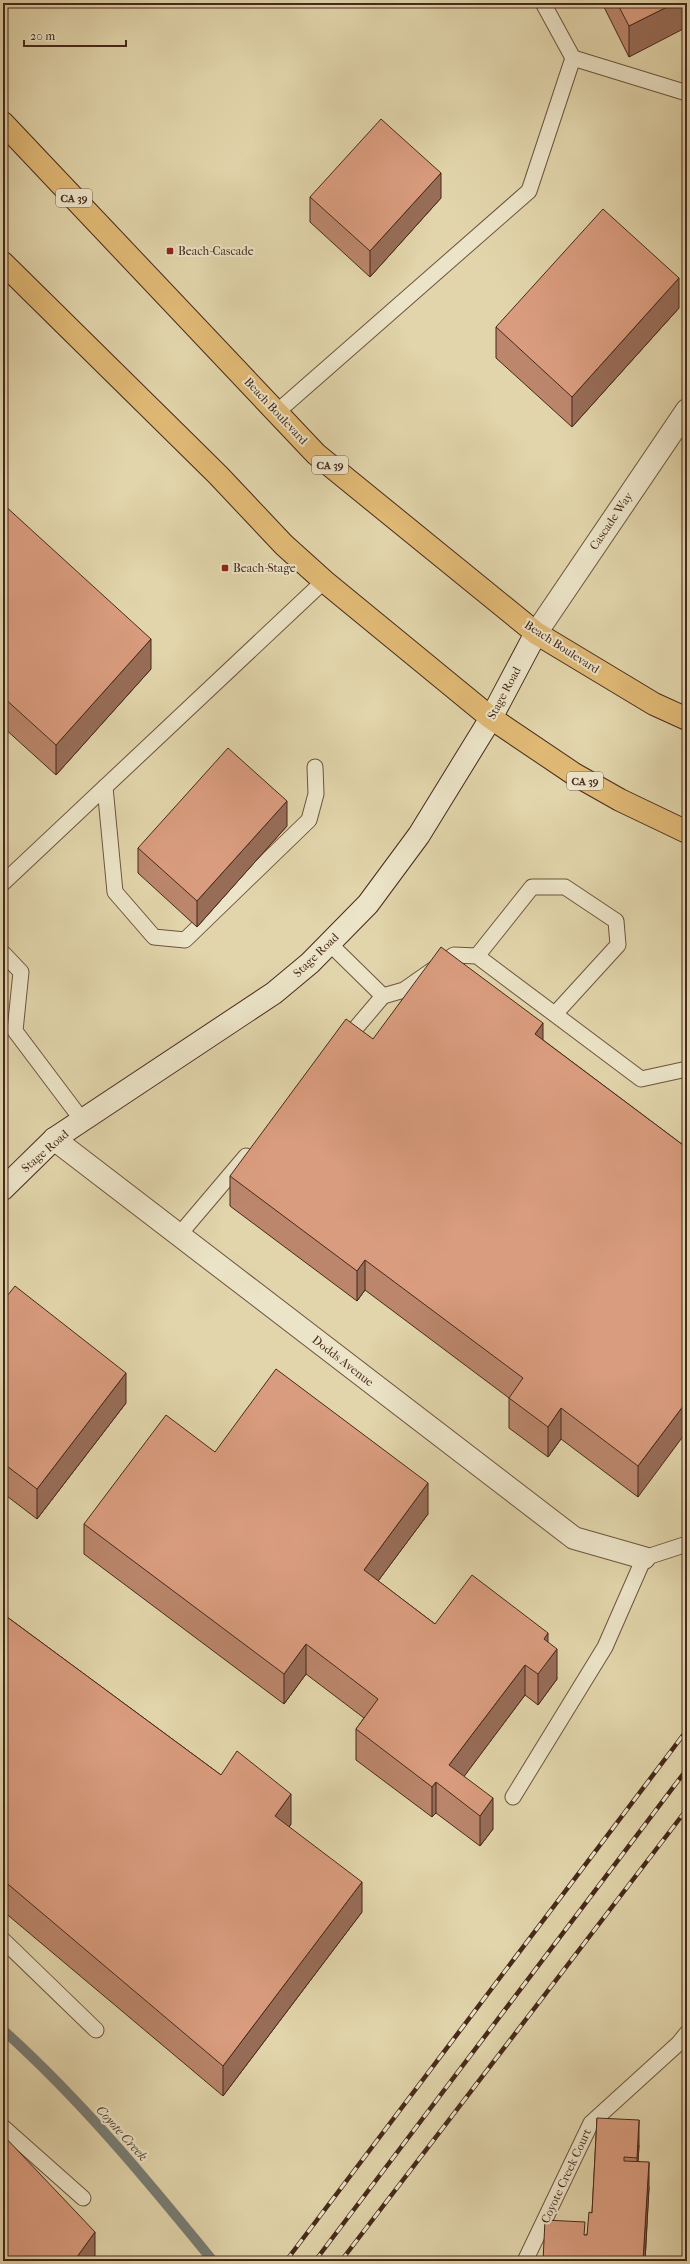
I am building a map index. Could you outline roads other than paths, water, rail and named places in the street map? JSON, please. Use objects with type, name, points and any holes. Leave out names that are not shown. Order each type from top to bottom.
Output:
[{"type":"main road","name":"Beach Boulevard","points":[[3,123],[316,454],[536,633],[654,704],[687,719]]},
{"type":"main road","name":"CA 39","points":[[3,263],[218,475],[284,545],[324,581],[490,718],[581,778],[620,800],[687,832]]},
{"type":"street","name":"Cascade Way","points":[[536,633],[687,410]]},
{"type":"street","name":"Stage Road","points":[[3,1189],[54,1139],[274,993],[310,963],[368,904],[419,835],[490,718],[536,633]]},
{"type":"street","name":"Dodds Avenue","points":[[54,1139],[574,1538],[644,1558]]},
{"type":"lane","points":[[543,3],[573,58],[687,92]]},
{"type":"lane","points":[[277,412],[529,191],[573,58]]},
{"type":"lane","points":[[3,883],[324,581]]},
{"type":"lane","points":[[105,787],[115,892],[154,937],[185,940],[308,820],[316,794],[315,767]]},
{"type":"lane","points":[[477,956],[532,887],[565,887],[616,921],[618,945],[555,1014]]},
{"type":"lane","points":[[329,943],[383,996]]},
{"type":"lane","points":[[3,953],[21,972],[15,1031],[82,1120]]},
{"type":"lane","points":[[332,1055],[383,996],[404,990],[454,955],[477,956],[641,1079],[687,1069]]},
{"type":"lane","points":[[179,1235],[256,1145]]},
{"type":"lane","points":[[514,1797],[605,1647],[644,1558],[687,1544]]},
{"type":"lane","points":[[3,1940],[96,2030]]},
{"type":"lane","name":"Coyote Creek Court","points":[[526,2261],[591,2123],[680,2043],[687,2033]]},
{"type":"lane","points":[[3,2127],[83,2198]]},
{"type":"waterway","name":"Coyote Creek","points":[[3,2030],[86,2112],[138,2171],[213,2261]]},
{"type":"railway","points":[[286,2261],[687,1730]]},
{"type":"railway","points":[[315,2261],[687,1769]]},
{"type":"railway","points":[[341,2261],[687,1809]]},
{"type":"place","name":"Beach-Cascade","points":[[170,251]]},
{"type":"place","name":"Beach-Stage","points":[[225,568]]}]
